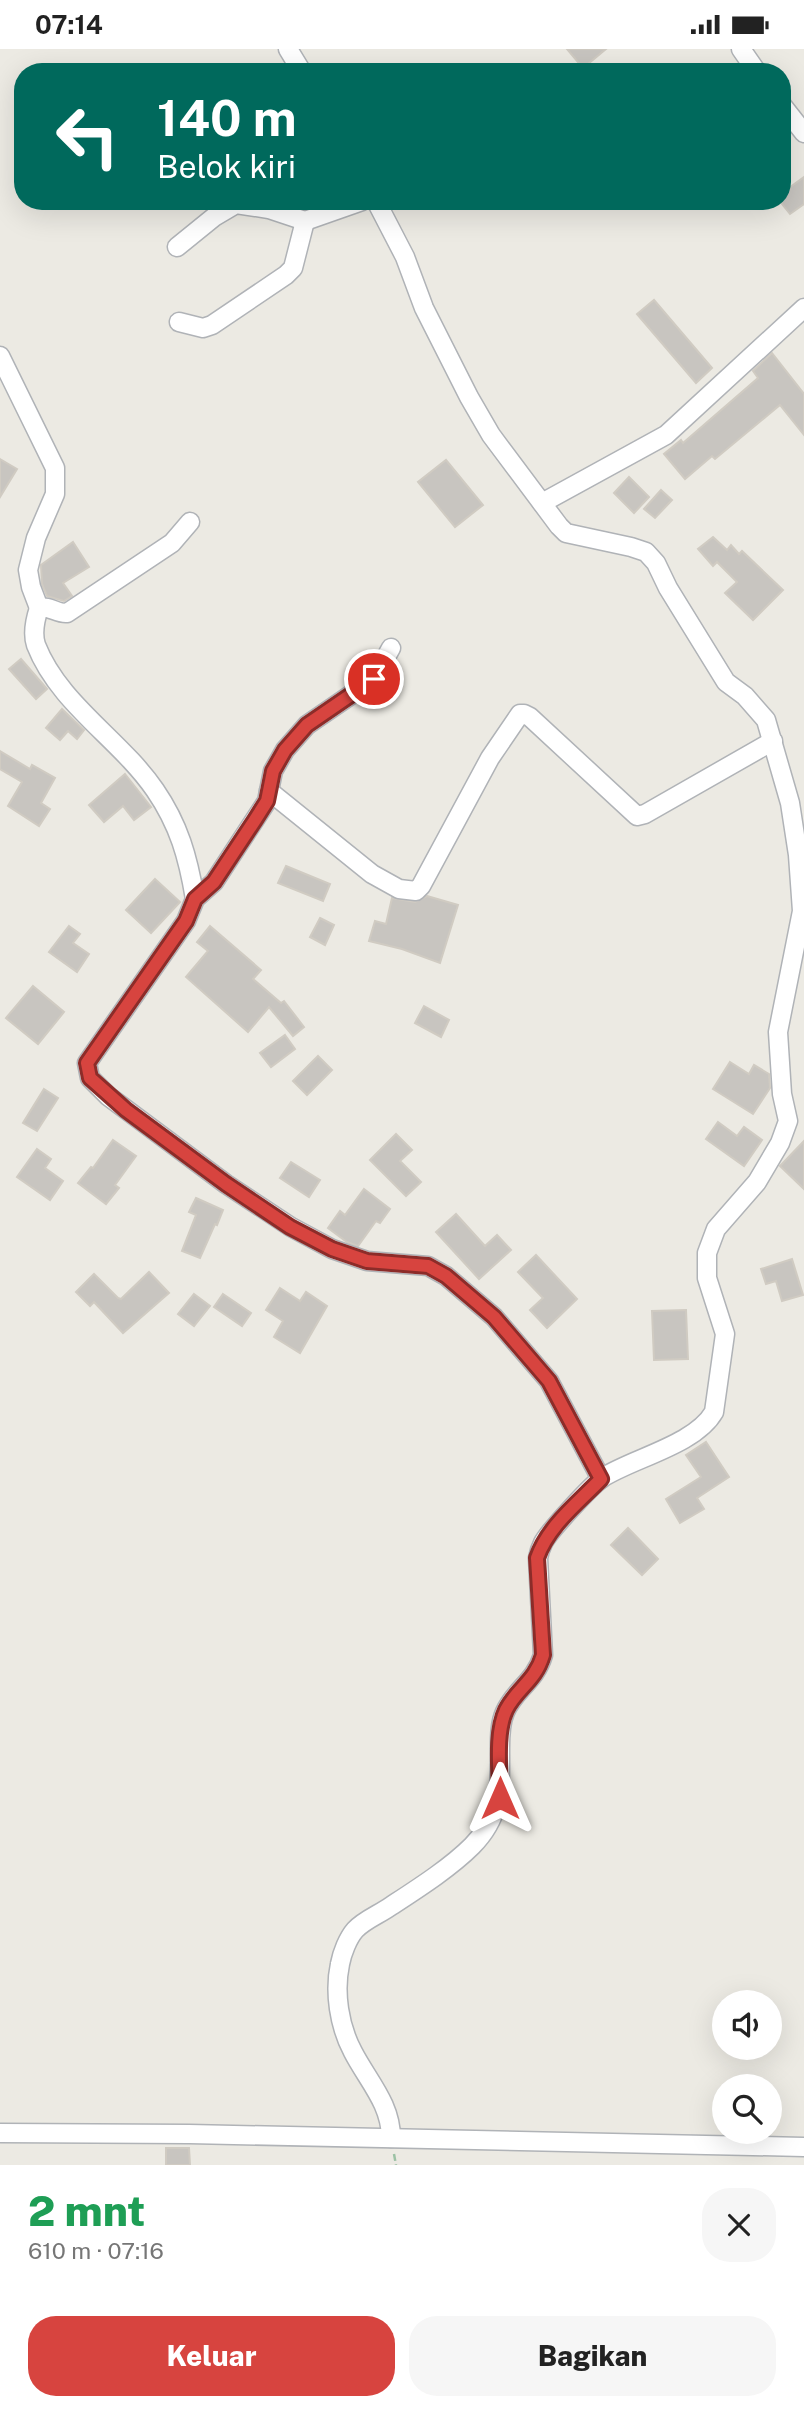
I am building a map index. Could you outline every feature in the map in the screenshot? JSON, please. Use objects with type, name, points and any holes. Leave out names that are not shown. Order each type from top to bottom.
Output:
[{"type":"street","points":[[791,116],[804,133]]},
{"type":"street","points":[[177,247],[226,210]]},
{"type":"street","points":[[272,210],[305,221],[336,210]]},
{"type":"street","points":[[381,210],[405,257],[424,308],[469,397],[491,435],[542,503],[566,533],[646,552],[656,563],[668,588],[726,682],[745,696],[766,720],[790,803],[798,855],[802,911],[778,1032],[782,1094],[788,1121],[780,1143],[757,1182],[716,1229],[707,1253],[707,1278],[725,1334],[714,1412],[708,1423],[691,1434],[601,1479],[542,1544],[537,1558],[543,1655],[539,1670],[505,1712],[500,1730],[500,1798],[495,1812],[472,1846],[355,1931],[340,1965],[338,1997],[344,2029],[352,2051],[385,2106],[391,2124],[391,2138]]},
{"type":"street","points":[[178,322],[203,328],[212,325],[286,275],[293,268],[305,221]]},
{"type":"street","points":[[542,503],[666,435],[804,308]]},
{"type":"street","points":[[0,355],[55,468],[55,494],[36,538],[29,571],[31,587],[39,608],[34,627],[36,643],[54,677],[153,787],[172,818],[187,857],[195,899]]},
{"type":"street","points":[[39,608],[67,613],[172,543],[190,522]]},
{"type":"street","points":[[391,647],[374,679],[298,734],[277,763],[267,801],[214,882],[195,899],[186,921],[87,1063],[90,1078],[143,1123],[290,1227],[332,1249],[367,1261],[428,1266],[446,1276],[494,1317],[549,1381],[601,1479]]},
{"type":"street","points":[[269,791],[372,874],[399,889],[416,891],[490,758],[520,714],[524,713],[530,717],[637,816],[645,814],[773,741]]},
{"type":"street","points":[[0,2133],[804,2147]]},
{"type":"building","points":[[567,49],[606,49],[589,63],[579,63]]},
{"type":"building","points":[[804,177],[804,204],[790,214],[787,210],[791,210],[791,186]]},
{"type":"building","points":[[654,300],[712,368],[696,383],[637,314]]},
{"type":"building","points":[[772,353],[804,394],[804,435],[780,405],[715,459],[712,456],[685,479],[664,454],[681,440],[683,443],[758,378],[753,371]]},
{"type":"building","points":[[0,459],[17,469],[0,497]]},
{"type":"building","points":[[446,460],[483,505],[455,527],[418,482]]},
{"type":"building","points":[[629,477],[649,497],[634,513],[614,493]]},
{"type":"building","points":[[661,490],[672,500],[655,518],[644,509]]},
{"type":"building","points":[[713,537],[727,550],[731,545],[739,554],[742,551],[783,590],[753,620],[725,593],[737,582],[717,562],[713,566],[698,549]]},
{"type":"building","points":[[73,542],[89,567],[63,583],[72,596],[64,601],[47,596],[42,584],[41,565]]},
{"type":"building","points":[[21,659],[47,689],[36,699],[9,669]]},
{"type":"building","points":[[62,709],[84,730],[77,739],[68,731],[60,740],[46,728]]},
{"type":"building","points":[[0,751],[30,769],[32,765],[55,778],[41,803],[50,809],[39,826],[8,806],[22,782],[0,769]]},
{"type":"building","points":[[125,774],[151,807],[134,820],[123,806],[104,822],[89,805]]},
{"type":"building","points":[[286,866],[330,884],[323,901],[278,883]]},
{"type":"building","points":[[155,879],[180,902],[151,933],[126,910]]},
{"type":"building","points":[[427,896],[458,905],[440,963],[402,949],[369,941],[375,921],[386,924],[392,898],[415,902]]},
{"type":"building","points":[[320,918],[334,925],[325,945],[310,937]]},
{"type":"building","points":[[69,926],[80,934],[73,943],[89,954],[77,972],[49,952]]},
{"type":"building","points":[[210,926],[261,970],[253,979],[281,1003],[284,1001],[304,1027],[293,1036],[269,1007],[248,1032],[186,977],[208,951],[197,942]]},
{"type":"building","points":[[33,986],[64,1012],[38,1044],[6,1018]]},
{"type":"building","points":[[424,1006],[449,1020],[441,1037],[415,1023]]},
{"type":"building","points":[[285,1035],[295,1049],[271,1067],[260,1053]]},
{"type":"building","points":[[318,1056],[332,1070],[307,1095],[293,1081]]},
{"type":"building","points":[[730,1062],[749,1074],[754,1065],[769,1074],[770,1088],[753,1114],[713,1089]]},
{"type":"building","points":[[44,1089],[58,1098],[37,1131],[23,1123]]},
{"type":"building","points":[[718,1122],[737,1136],[744,1127],[762,1140],[744,1166],[706,1139]]},
{"type":"building","points":[[396,1134],[412,1150],[400,1161],[421,1182],[406,1196],[370,1160]]},
{"type":"building","points":[[113,1140],[136,1156],[115,1185],[119,1188],[106,1204],[78,1183],[91,1167],[93,1168]]},
{"type":"building","points":[[804,1141],[804,1189],[780,1166]]},
{"type":"building","points":[[37,1149],[51,1159],[45,1168],[63,1181],[50,1200],[17,1177]]},
{"type":"building","points":[[291,1162],[320,1180],[309,1197],[280,1178]]},
{"type":"building","points":[[364,1189],[390,1209],[380,1223],[376,1221],[358,1246],[347,1242],[328,1228],[340,1211],[345,1215]]},
{"type":"building","points":[[196,1198],[223,1210],[200,1258],[182,1251],[196,1215],[189,1212]]},
{"type":"building","points":[[456,1214],[485,1246],[497,1235],[511,1250],[479,1279],[436,1232]]},
{"type":"building","points":[[536,1255],[577,1299],[547,1328],[530,1310],[543,1298],[518,1272]]},
{"type":"building","points":[[792,1259],[803,1295],[782,1301],[776,1281],[766,1284],[761,1269]]},
{"type":"building","points":[[149,1272],[169,1293],[123,1333],[94,1302],[90,1306],[76,1292],[94,1274],[121,1299]]},
{"type":"building","points":[[280,1288],[300,1301],[306,1292],[327,1306],[300,1353],[274,1337],[283,1321],[266,1310]]},
{"type":"building","points":[[194,1294],[210,1306],[194,1326],[178,1314]]},
{"type":"building","points":[[223,1294],[251,1313],[242,1326],[214,1307]]},
{"type":"building","points":[[686,1310],[688,1359],[654,1360],[652,1311]]},
{"type":"building","points":[[706,1442],[729,1477],[697,1498],[704,1509],[680,1523],[666,1499],[701,1477],[686,1455]]},
{"type":"building","points":[[628,1528],[658,1559],[642,1575],[611,1545]]},
{"type":"building","points":[[166,2148],[189,2148],[190,2165],[166,2165]]},
{"type":"route","points":[[374,679],[307,725],[285,750],[273,771],[267,801],[214,882],[195,899],[186,921],[87,1063],[87,1071],[90,1078],[108,1096],[143,1123],[290,1227],[332,1249],[367,1261],[428,1266],[446,1276],[494,1317],[549,1381],[601,1479],[551,1531],[537,1558],[543,1655],[539,1670],[511,1701],[505,1712],[500,1730],[500,1798]]}]
